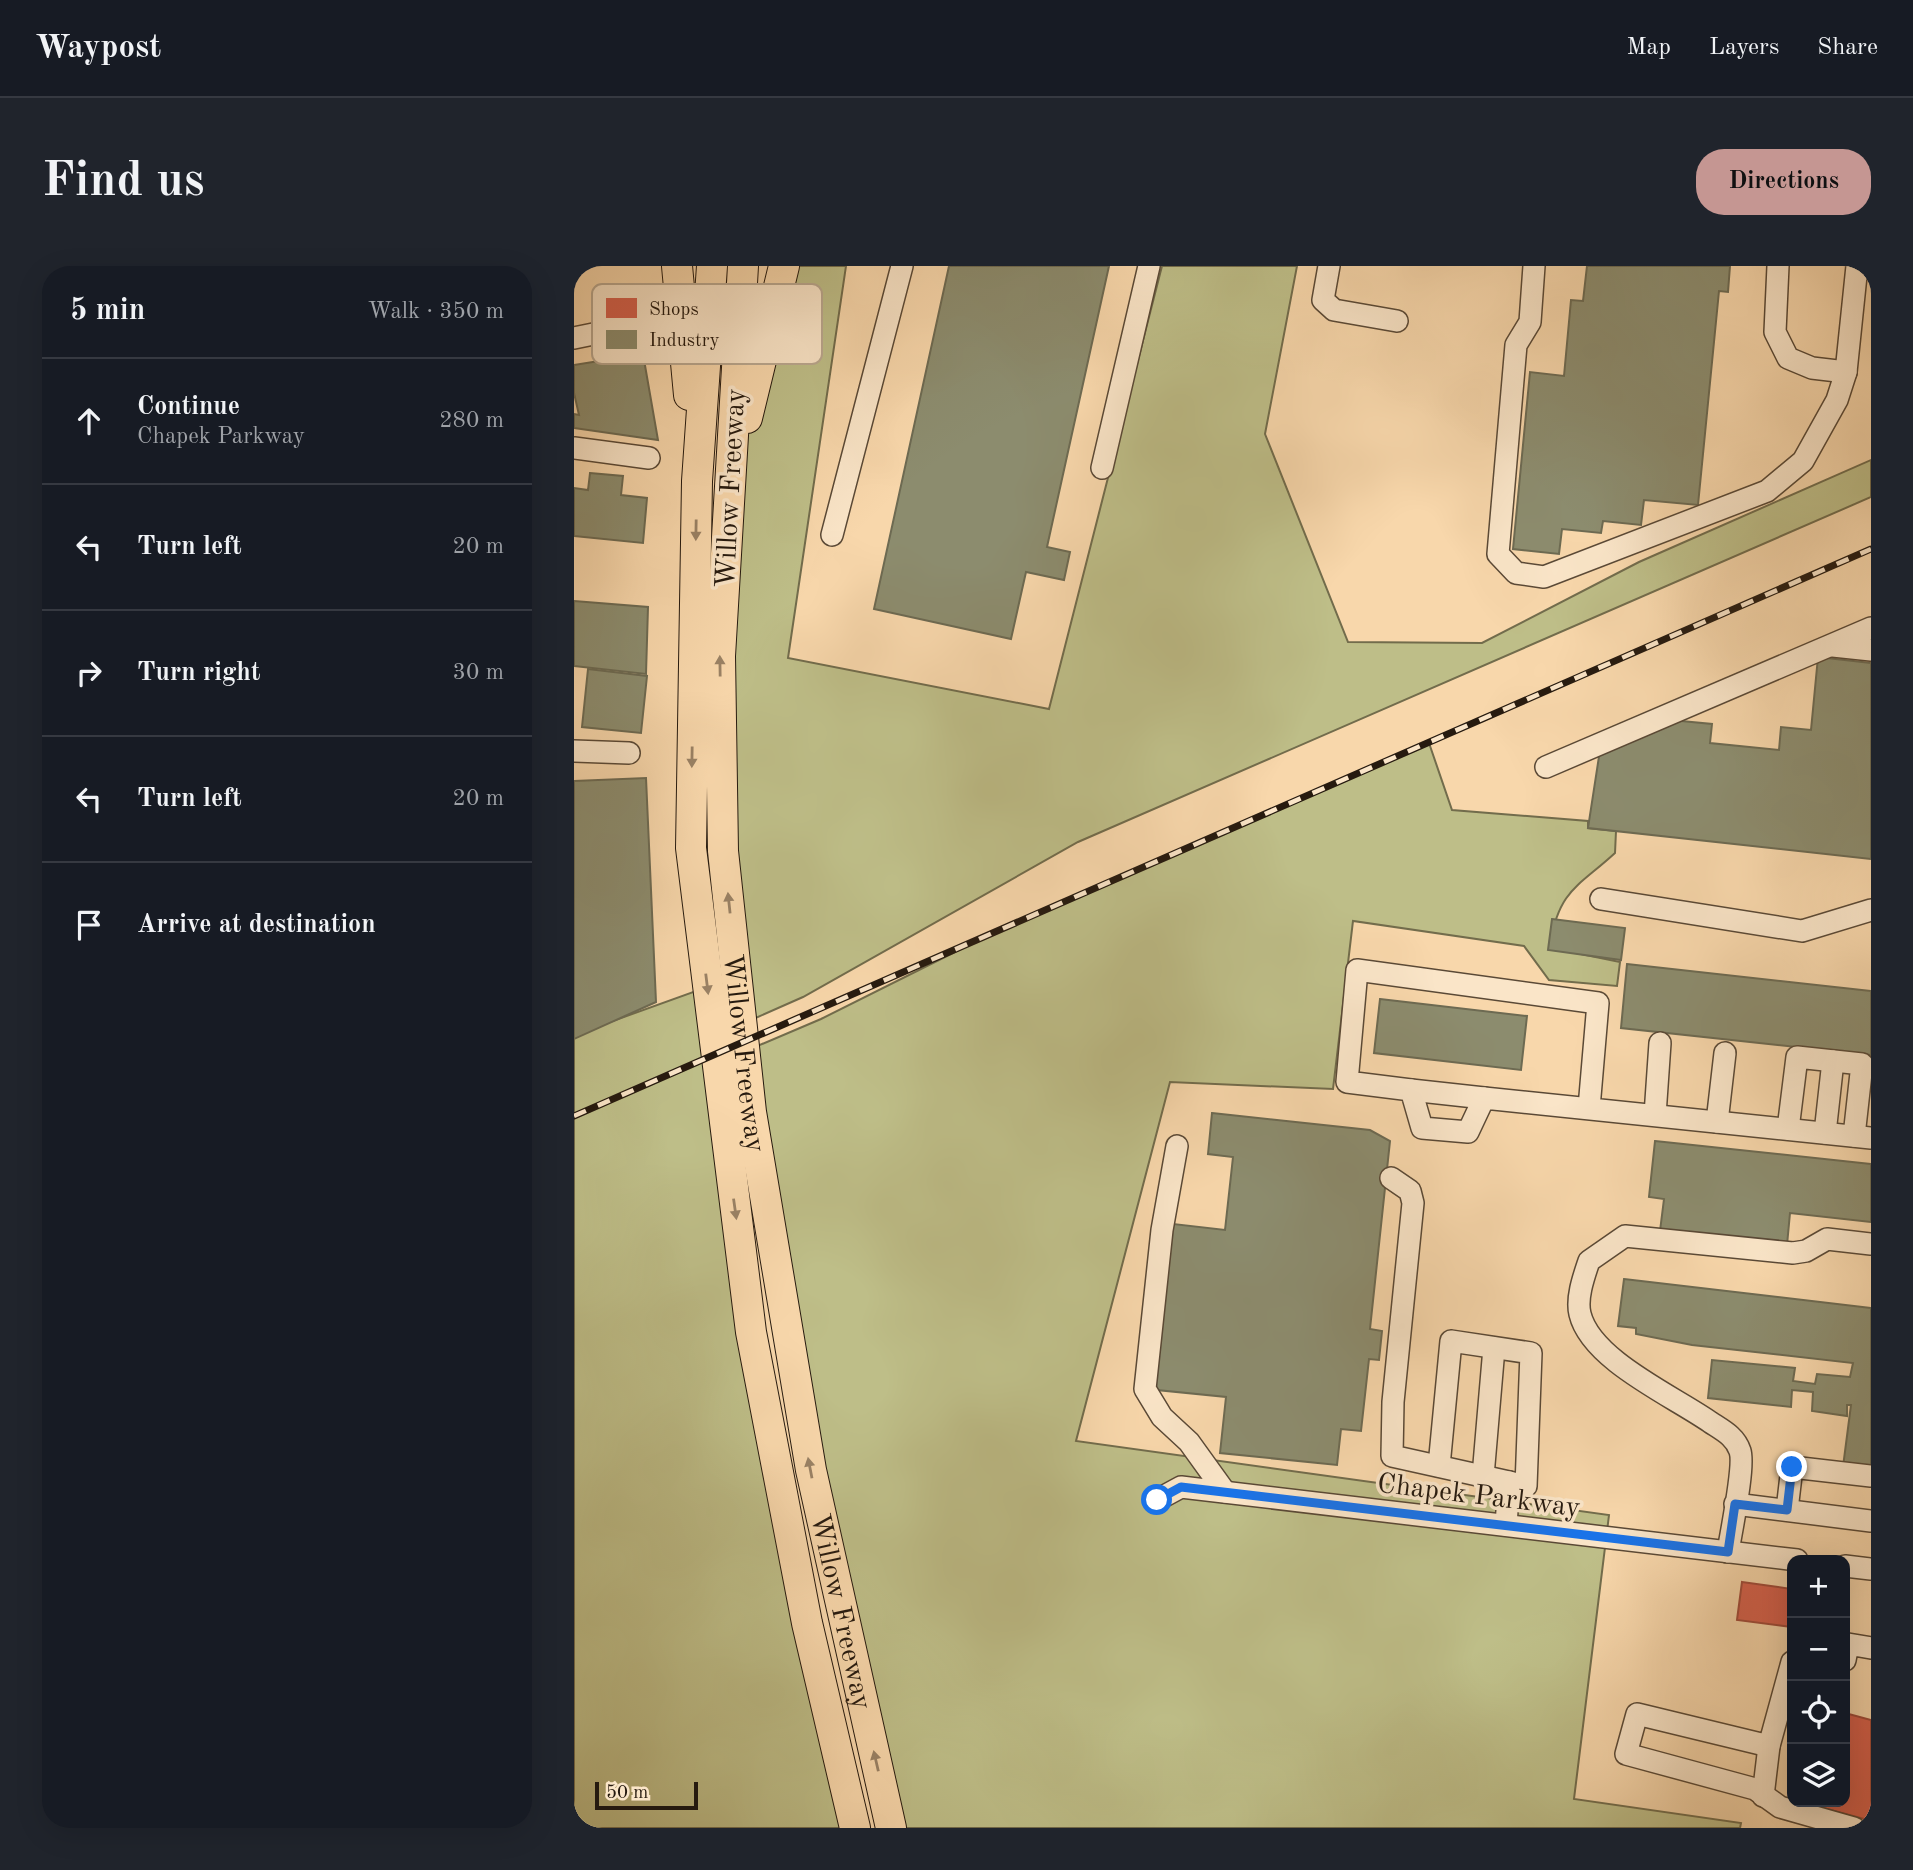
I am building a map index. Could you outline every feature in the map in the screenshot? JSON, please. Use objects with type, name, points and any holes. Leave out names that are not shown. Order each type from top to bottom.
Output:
[{"type":"highway","points":[[677,266],[679,284]]},
{"type":"highway","name":"Willow Freeway","points":[[711,284],[712,266]]},
{"type":"highway","name":"Willow Freeway","points":[[742,284],[743,266]]},
{"type":"highway","points":[[780,284],[784,266]]},
{"type":"highway","points":[[686,364],[697,481]]},
{"type":"highway","name":"Willow Freeway","points":[[705,364],[697,481],[691,848],[719,1092],[751,1332],[807,1623],[855,1828]]},
{"type":"highway","name":"Willow Freeway","points":[[736,364],[720,656],[723,850],[751,1112],[811,1470],[891,1828]]},
{"type":"highway","points":[[727,503],[760,364]]},
{"type":"street","points":[[832,535],[902,266]]},
{"type":"street","points":[[1102,468],[1149,266]]},
{"type":"street","points":[[1329,266],[1323,300],[1334,310],[1397,321]]},
{"type":"street","points":[[1534,266],[1530,322],[1517,345],[1498,554],[1516,573],[1544,577],[1767,491],[1803,461],[1837,400],[1846,372],[1857,266]]},
{"type":"street","points":[[1778,266],[1775,332],[1788,358],[1812,368],[1846,372]]},
{"type":"street","points":[[574,338],[592,334]]},
{"type":"street","points":[[574,448],[649,458]]},
{"type":"street","points":[[1546,767],[1871,628]]},
{"type":"street","points":[[1833,646],[1871,650]]},
{"type":"street","points":[[574,751],[629,753]]},
{"type":"street","points":[[1601,899],[1802,931],[1871,910]]},
{"type":"street","points":[[1589,1108],[1598,1003],[1357,970],[1347,1083],[1863,1137],[1862,1064],[1797,1057],[1788,1129]]},
{"type":"street","points":[[1655,1115],[1660,1042]]},
{"type":"street","points":[[1717,1122],[1725,1053]]},
{"type":"street","points":[[1825,1133],[1833,1061]]},
{"type":"street","points":[[1411,1090],[1422,1128],[1468,1132],[1484,1098]]},
{"type":"street","points":[[1177,1146],[1162,1230],[1145,1389],[1162,1417],[1189,1442],[1225,1492]]},
{"type":"street","points":[[1391,1178],[1410,1191],[1413,1203],[1393,1402],[1392,1456],[1526,1486],[1531,1353],[1451,1341],[1439,1466]]},
{"type":"street","points":[[1728,1552],[1741,1454],[1734,1438],[1655,1388],[1614,1357],[1586,1330],[1579,1311],[1589,1261],[1625,1236],[1793,1253],[1807,1251],[1827,1239],[1871,1244]]},
{"type":"street","points":[[1483,1476],[1494,1348]]},
{"type":"street","points":[[1787,1510],[1792,1467],[1871,1476]]},
{"type":"street","points":[[1506,1525],[1509,1482]]},
{"type":"street","name":"Chapek Parkway","points":[[1157,1500],[1181,1487],[1787,1559]]},
{"type":"street","points":[[1735,1504],[1871,1521]]},
{"type":"street","points":[[1850,1567],[1871,1569]]},
{"type":"street","points":[[1850,1644],[1871,1648]]},
{"type":"street","points":[[1763,1796],[1769,1745],[1787,1680]]},
{"type":"street","points":[[1769,1745],[1637,1714],[1626,1754],[1755,1789],[1780,1807],[1854,1828]]},
{"type":"green space","points":[[784,266],[846,266],[788,658],[1049,709],[1162,266],[1297,266],[1265,434],[1348,642],[1482,643],[1639,562],[1871,460],[1871,497],[1078,842],[803,997],[742,1024],[727,504],[761,364],[822,364],[822,284],[780,284]]},
{"type":"green space","points":[[1429,743],[1452,810],[1588,821],[1588,828],[1616,831],[1615,853],[1572,890],[1559,911],[1550,943],[1576,953],[1620,962],[1617,986],[1549,980],[1524,946],[1353,921],[1333,1089],[1170,1082],[1076,1441],[1609,1515],[1574,1799],[1741,1823],[1740,1828],[891,1828],[748,1050],[821,1019],[995,932]]},
{"type":"green space","points":[[707,987],[721,1105],[855,1828],[574,1828],[574,1035]]},
{"type":"building: Shops","points":[[1742,1582],[1787,1588],[1787,1626],[1737,1620]]},
{"type":"building: Shops","points":[[1850,1714],[1871,1720],[1871,1809],[1868,1820],[1820,1807],[1850,1807]]},
{"type":"building: Industry","points":[[949,266],[1109,266],[1047,547],[1070,552],[1064,580],[1026,572],[1011,639],[874,609]]},
{"type":"building: Industry","points":[[1587,266],[1730,266],[1728,292],[1719,291],[1698,505],[1644,500],[1641,525],[1603,521],[1601,533],[1562,529],[1559,554],[1513,549],[1530,372],[1564,376],[1571,300],[1583,301]]},
{"type":"building: Industry","points":[[592,362],[645,364],[658,440],[574,428],[574,414],[579,415],[574,393],[574,365]]},
{"type":"building: Industry","points":[[590,473],[623,476],[621,495],[647,498],[643,543],[574,536],[574,488],[588,490]]},
{"type":"building: Industry","points":[[574,601],[648,607],[646,674],[574,666]]},
{"type":"building: Industry","points":[[1818,657],[1871,663],[1871,859],[1588,828],[1600,750],[1671,720],[1712,724],[1710,743],[1779,750],[1781,727],[1811,730]]},
{"type":"building: Industry","points":[[588,669],[647,676],[641,733],[582,727]]},
{"type":"building: Industry","points":[[646,778],[656,1002],[574,1039],[574,781]]},
{"type":"building: Industry","points":[[1552,919],[1625,928],[1621,960],[1548,950]]},
{"type":"building: Industry","points":[[1627,964],[1871,991],[1871,1055],[1621,1028]]},
{"type":"building: Industry","points":[[1380,999],[1527,1016],[1521,1070],[1374,1053]]},
{"type":"building: Industry","points":[[1212,1113],[1370,1130],[1390,1141],[1370,1329],[1382,1331],[1379,1360],[1369,1359],[1361,1431],[1341,1429],[1337,1465],[1220,1453],[1226,1397],[1147,1389],[1165,1223],[1225,1230],[1233,1157],[1208,1154]]},
{"type":"building: Industry","points":[[1655,1141],[1871,1164],[1871,1222],[1790,1213],[1787,1245],[1660,1231],[1664,1199],[1649,1197]]},
{"type":"building: Industry","points":[[1624,1279],[1871,1308],[1871,1471],[1843,1467],[1851,1405],[1847,1405],[1847,1416],[1812,1411],[1813,1392],[1792,1390],[1791,1407],[1708,1398],[1712,1360],[1795,1368],[1793,1381],[1815,1384],[1817,1374],[1850,1377],[1853,1363],[1692,1345],[1636,1334],[1636,1328],[1618,1326]]},
{"type":"railway","points":[[574,1116],[1871,549]]},
{"type":"route","points":[[1157,1500],[1181,1487],[1728,1552],[1735,1504],[1787,1510],[1792,1467]]}]
